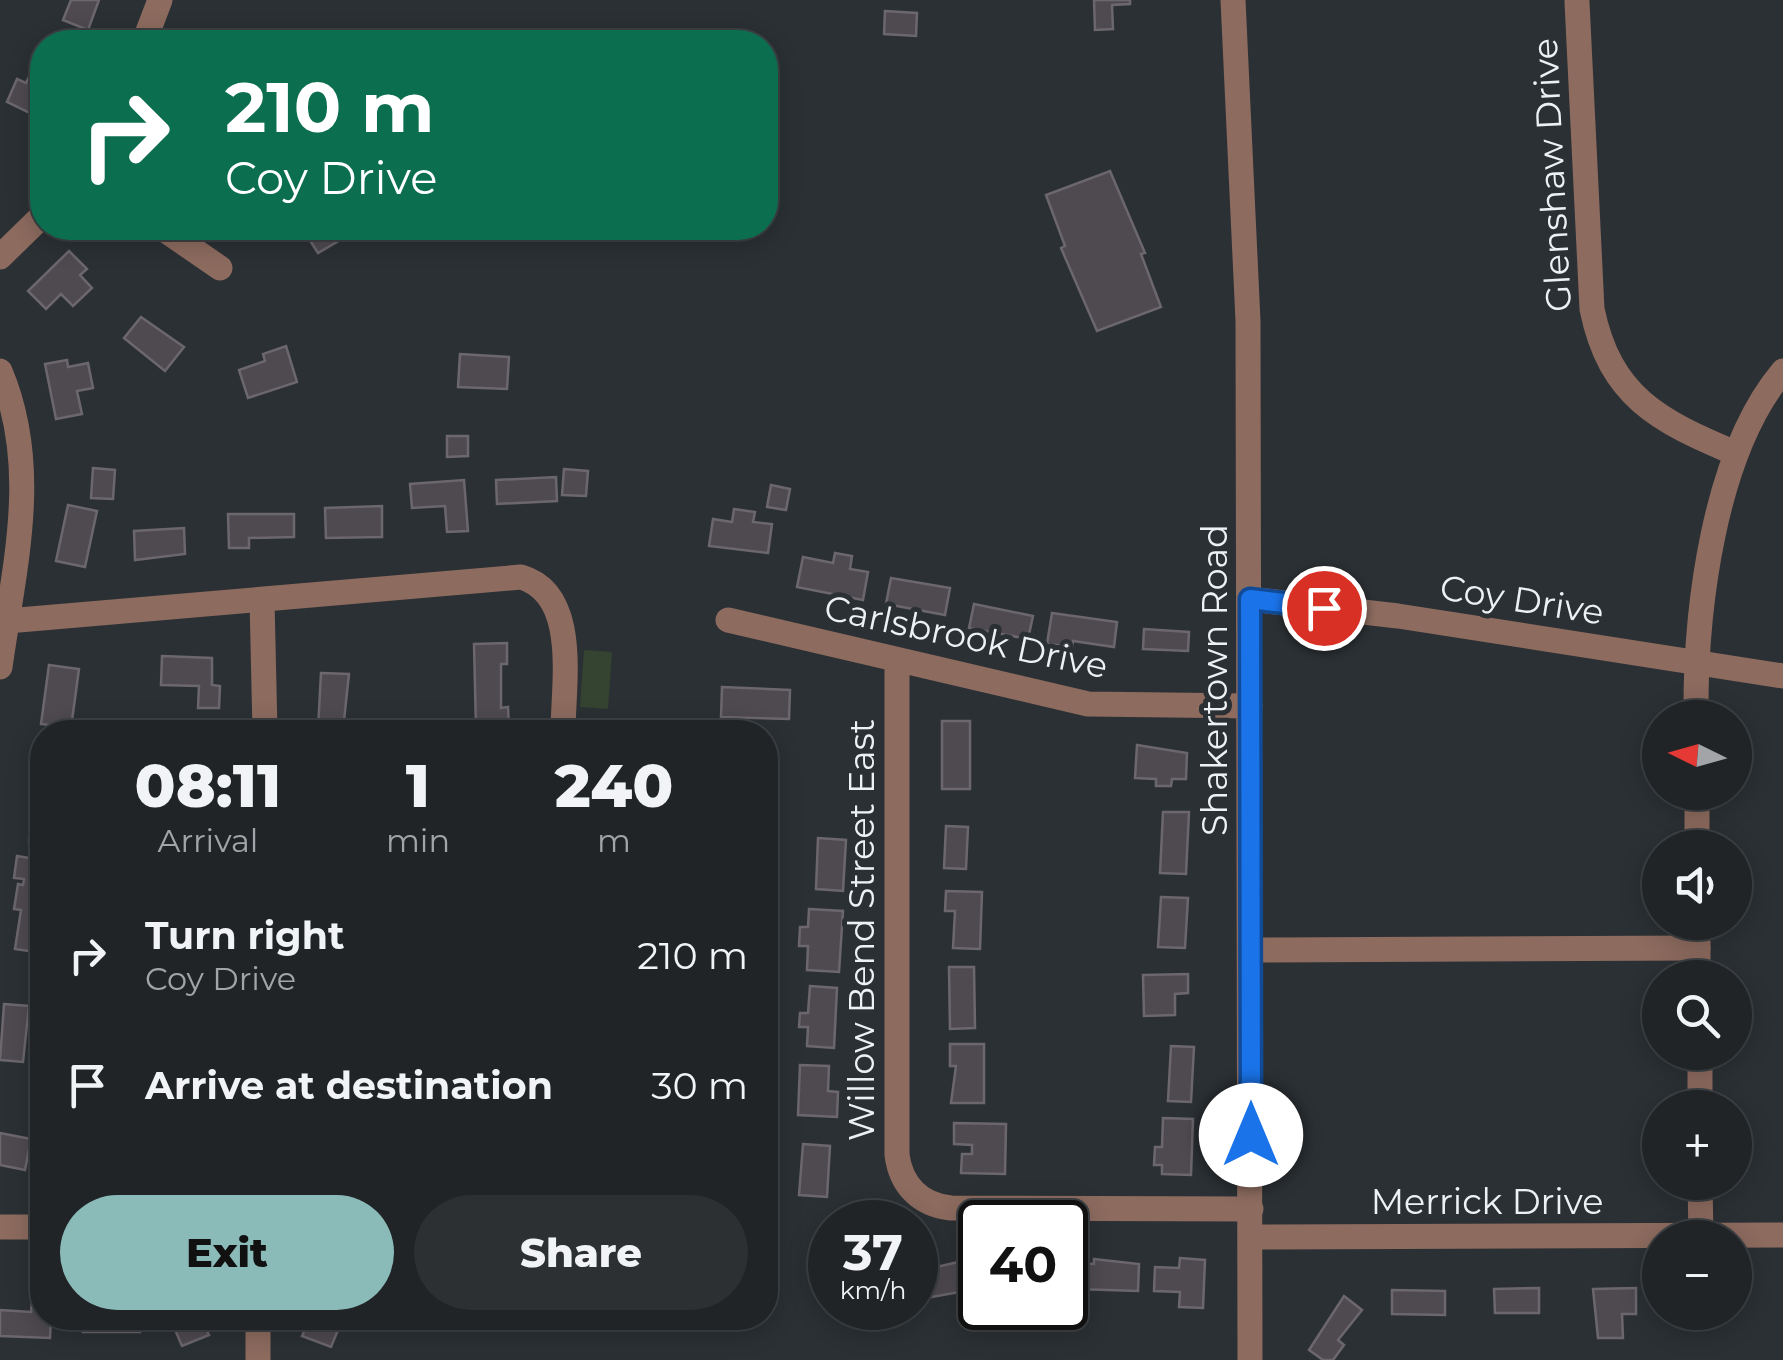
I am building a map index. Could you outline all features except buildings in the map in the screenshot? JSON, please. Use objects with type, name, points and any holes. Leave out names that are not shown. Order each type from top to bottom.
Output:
[{"type":"street","points":[[149,30],[160,0]]},
{"type":"street","name":"Shakertown Road","points":[[1233,0],[1248,321],[1250,1360]]},
{"type":"street","name":"Glenshaw Drive","points":[[1577,2],[1592,309],[1600,339],[1613,368],[1648,410],[1672,426],[1735,453]]},
{"type":"street","points":[[0,257],[30,228]]},
{"type":"street","points":[[179,240],[220,268]]},
{"type":"street","points":[[0,371],[18,421],[24,474],[0,667]]},
{"type":"street","points":[[1696,700],[1696,663],[1718,517],[1735,453],[1750,421],[1783,372]]},
{"type":"street","points":[[6,621],[512,576],[545,590],[560,612],[563,720]]},
{"type":"street","name":"Coy Drive","points":[[1250,599],[1398,616],[1783,676]]},
{"type":"street","points":[[262,600],[265,720]]},
{"type":"street","name":"Carlsbrook Drive","points":[[728,620],[1088,704],[1250,706]]},
{"type":"street","name":"Willow Bend Street East","points":[[897,660],[897,1155],[902,1177],[916,1195],[950,1208],[1251,1209]]},
{"type":"street","points":[[1250,950],[1642,937]]},
{"type":"street","points":[[0,1227],[30,1227]]},
{"type":"street","name":"Merrick Drive","points":[[1752,1235],[1783,1235]]},
{"type":"street","name":"Merrick Drive","points":[[1250,1237],[1642,1236]]},
{"type":"street","points":[[258,1330],[258,1360]]},
{"type":"green space","points":[[584,650],[612,652],[608,709],[580,707]]},
{"type":"route","points":[[1251,1135],[1250,599],[1324,608]]}]
